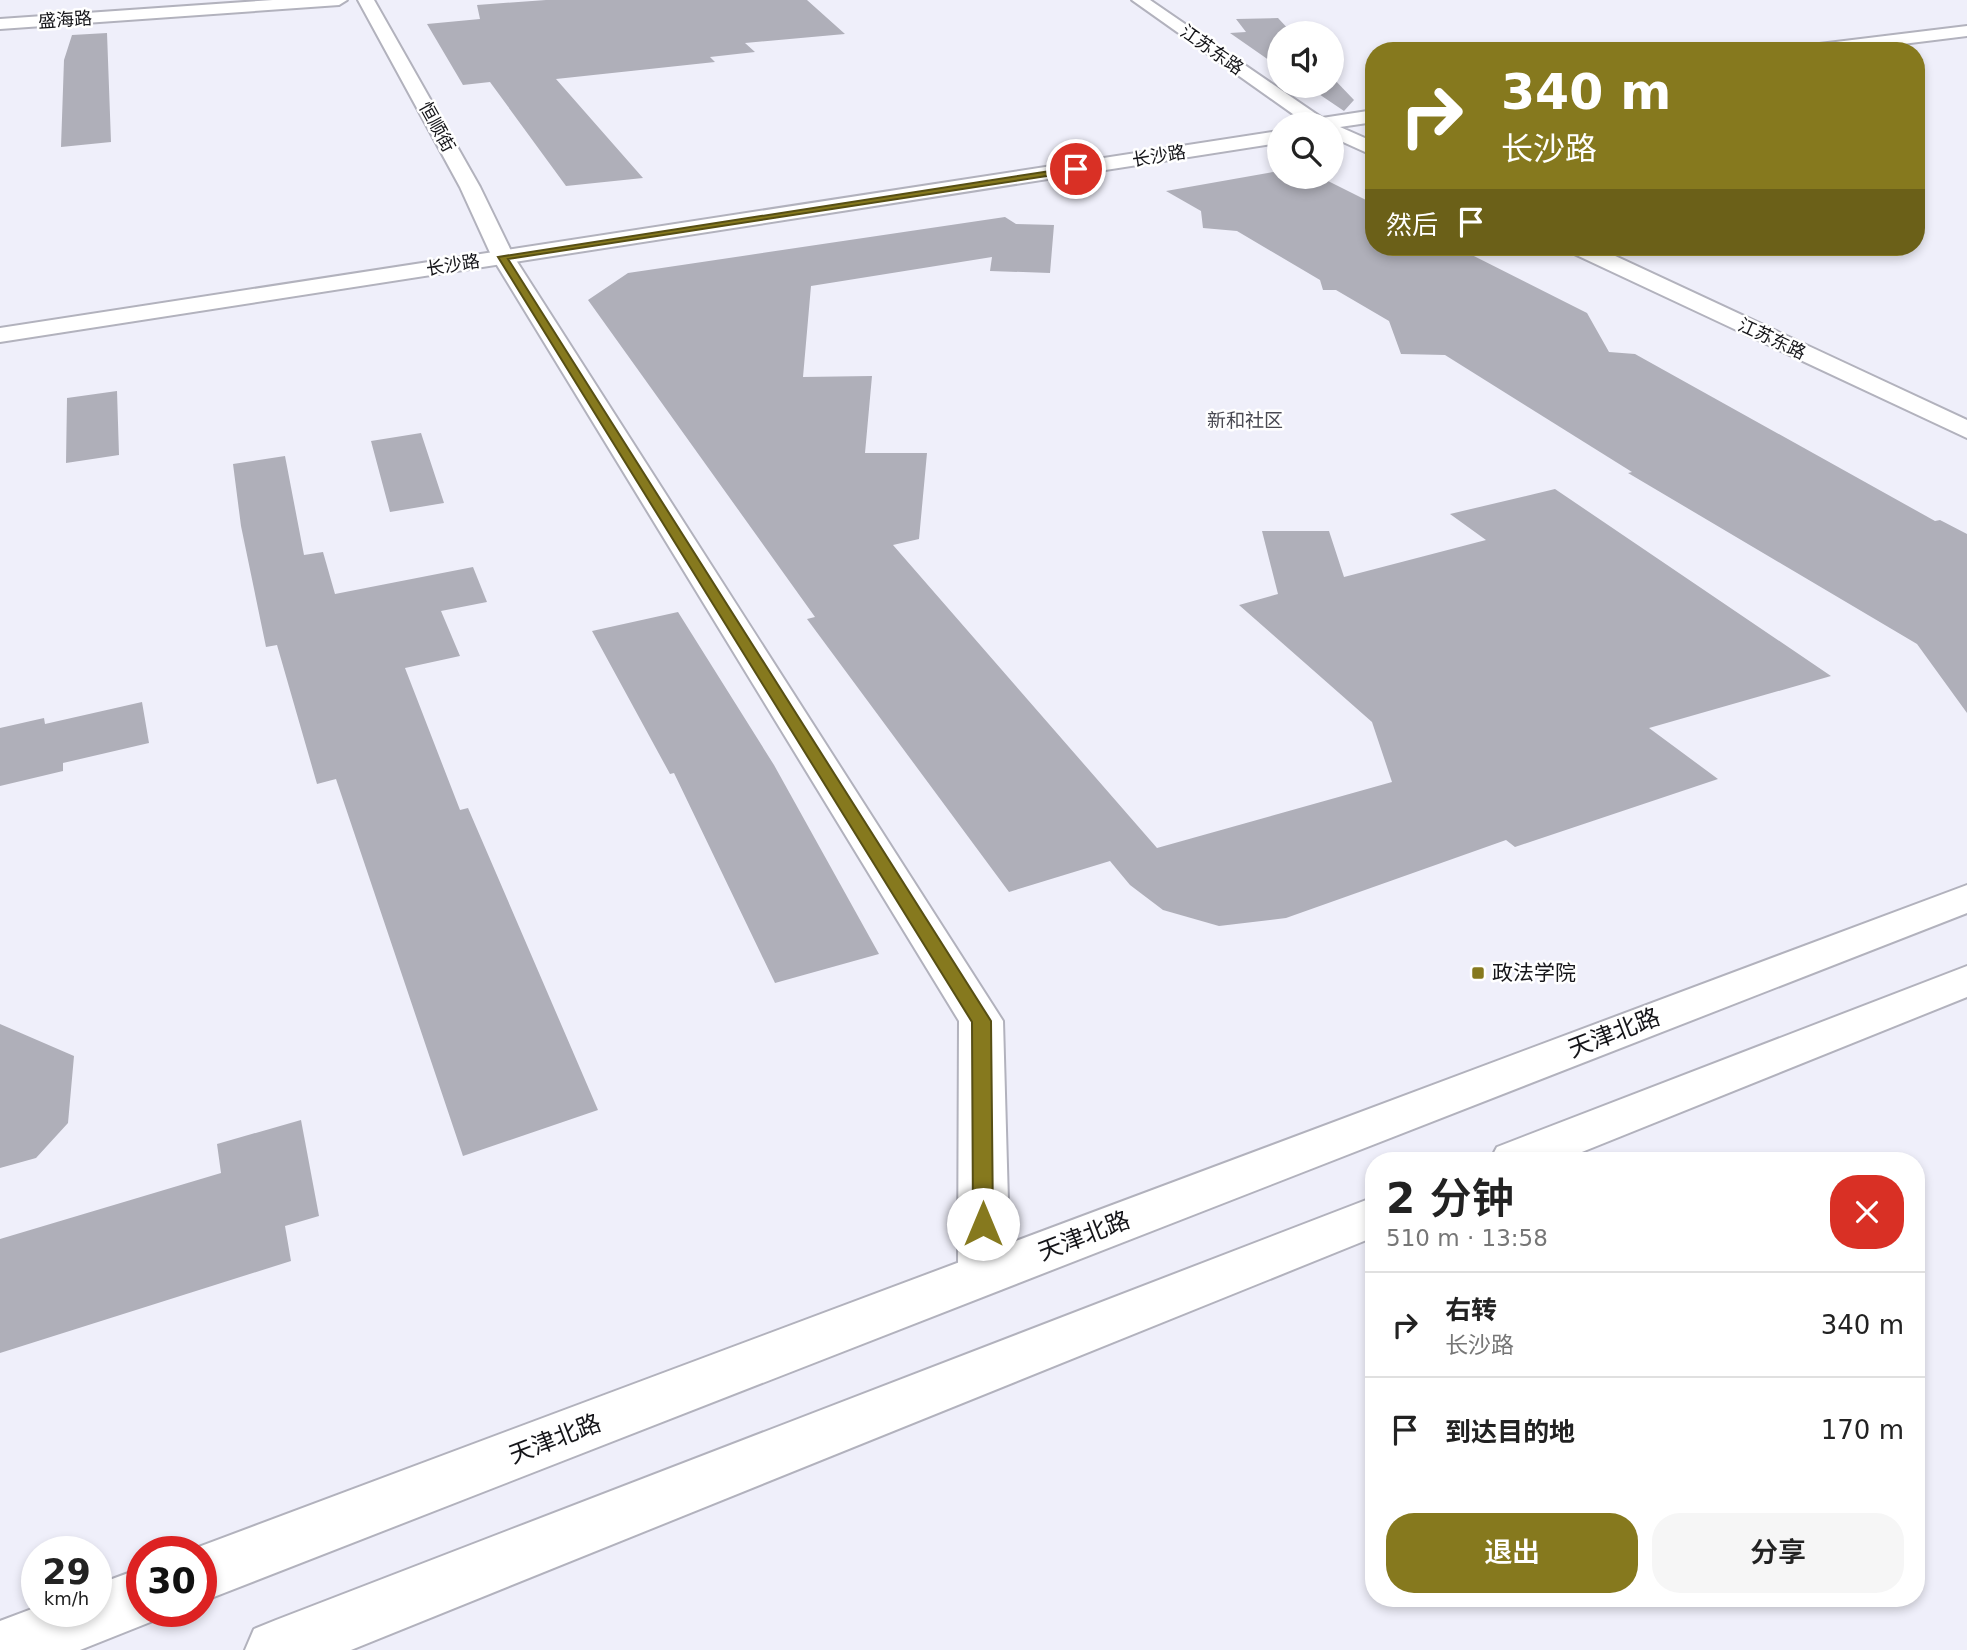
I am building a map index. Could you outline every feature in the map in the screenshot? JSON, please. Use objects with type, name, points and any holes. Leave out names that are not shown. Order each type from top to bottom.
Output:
[{"type":"street","name":"盛海路","points":[[0,24],[339,0]]},
{"type":"street","name":"恒顺街","points":[[366,0],[470,187],[501,253],[982,1021],[984,1274]]},
{"type":"street","name":"江苏东路","points":[[1140,0],[1301,112]]},
{"type":"street","points":[[1877,42],[1967,31]]},
{"type":"street","points":[[1919,42],[1967,36]]},
{"type":"street","points":[[1344,120],[1365,117]]},
{"type":"street","points":[[1344,128],[1365,124]]},
{"type":"street","name":"长沙路","points":[[0,335],[1267,132]]},
{"type":"street","points":[[1344,136],[1365,146]]},
{"type":"street","name":"长沙路","points":[[0,325],[1267,139]]},
{"type":"street","name":"江苏东路","points":[[1597,256],[1967,430]]},
{"type":"street","name":"天津北路","points":[[217,1568],[1967,898]]},
{"type":"street","points":[[1534,1152],[1967,981]]},
{"type":"street","points":[[276,1650],[1365,1220]]},
{"type":"street","points":[[3,1650],[126,1603]]},
{"type":"building","points":[[546,0],[807,0],[845,34],[745,43],[755,52],[710,57],[715,62],[556,79],[643,178],[566,186],[490,82],[463,85],[427,24],[480,19],[477,5]]},
{"type":"building","points":[[1278,18],[1281,21],[1267,21],[1267,59],[1230,33],[1246,32],[1236,19]]},
{"type":"building","points":[[107,33],[111,142],[61,147],[64,60],[72,35]]},
{"type":"building","points":[[1344,90],[1354,100],[1344,111],[1325,98],[1344,98]]},
{"type":"building","points":[[1267,173],[1267,189],[1344,189],[1365,200],[1365,256],[1474,256],[1587,313],[1609,352],[1635,354],[1935,521],[1940,520],[1967,534],[1967,713],[1917,644],[1628,473],[1632,472],[1445,355],[1401,354],[1389,321],[1336,290],[1323,290],[1320,280],[1237,231],[1203,228],[1201,211],[1166,191]]},
{"type":"building","points":[[1005,217],[1016,224],[1054,225],[1050,273],[990,271],[992,257],[811,286],[803,377],[872,376],[865,453],[927,453],[919,539],[893,545],[1157,848],[1392,782],[1372,722],[1239,605],[1278,594],[1262,531],[1329,531],[1344,577],[1486,540],[1450,514],[1555,489],[1831,676],[1649,728],[1718,779],[1515,847],[1506,840],[1286,918],[1219,926],[1163,910],[1130,885],[1110,861],[1009,892],[807,619],[815,617],[588,300],[628,273]]},
{"type":"building","points":[[117,391],[119,455],[66,463],[67,398]]},
{"type":"building","points":[[421,433],[444,503],[390,512],[371,441]]},
{"type":"building","points":[[285,456],[304,555],[323,552],[335,594],[473,567],[487,602],[441,611],[460,656],[405,668],[460,810],[468,808],[598,1110],[463,1156],[336,779],[317,784],[277,645],[266,647],[241,526],[233,464]]},
{"type":"building","points":[[678,612],[774,765],[879,954],[775,983],[674,773],[670,774],[592,631]]},
{"type":"building","points":[[142,702],[149,743],[63,763],[63,771],[0,786],[0,728],[44,718],[45,724]]},
{"type":"building","points":[[0,1024],[74,1056],[68,1123],[36,1158],[0,1168]]},
{"type":"building","points":[[301,1120],[319,1216],[285,1226],[291,1261],[0,1353],[0,1239],[221,1173],[217,1144]]},
{"type":"place","name":"政法学院","points":[[1478,973]]},
{"type":"district","name":"新和社区","points":[[1245,420]]},
{"type":"route","points":[[983,1224],[982,1021],[689,559],[503,257],[1076,169]]}]
